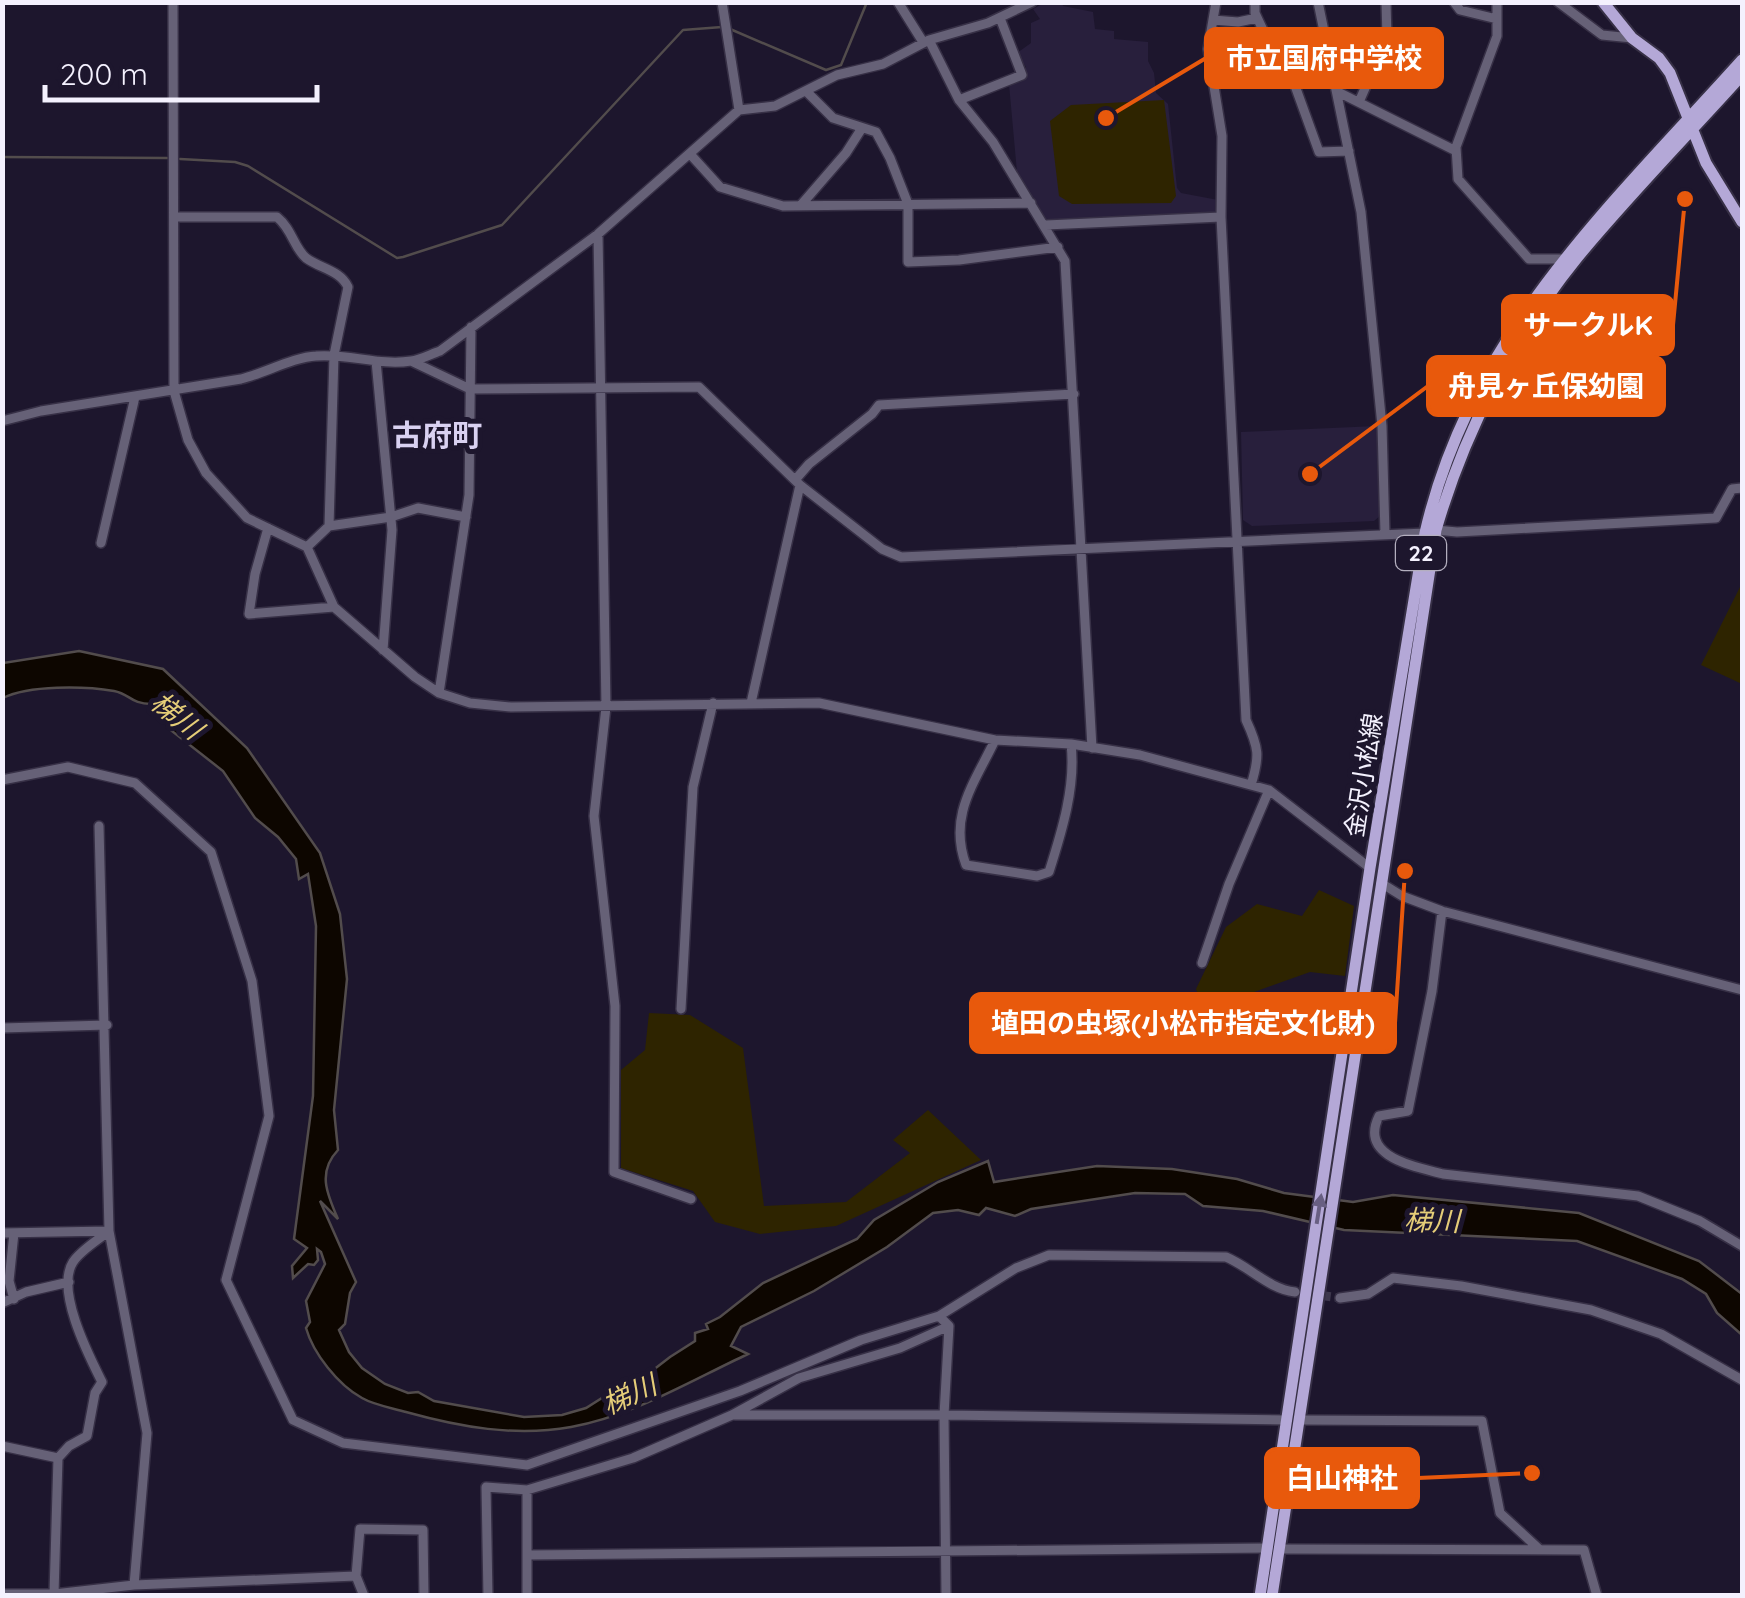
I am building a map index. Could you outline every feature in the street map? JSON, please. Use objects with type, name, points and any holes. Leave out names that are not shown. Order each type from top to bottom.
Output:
[{"type":"main road","points":[[1603,2],[1632,38],[1670,73],[1719,189],[1742,222]]},
{"type":"main road","name":"金沢小松線","points":[[1260,1596],[1273,1548],[1311,1310],[1324,1274],[1335,1145],[1370,868],[1430,531],[1494,385],[1548,297],[1742,60]]},
{"type":"main road","name":"金沢小松線","points":[[1311,1310],[1309,1275],[1381,883],[1438,480],[1490,364],[1536,293],[1563,260],[1742,75]]},
{"type":"main road","name":"金沢小松線","points":[[1272,1596],[1273,1548]]},
{"type":"street","points":[[173,2],[174,392],[188,440],[206,473],[247,518],[307,547],[334,607],[439,693],[470,703],[511,707],[819,703],[995,740],[1071,744],[1140,755],[1269,790],[1370,868]]},
{"type":"street","points":[[722,2],[739,110]]},
{"type":"street","points":[[898,2],[926,41],[959,100],[993,142],[1065,261],[1092,748]]},
{"type":"street","points":[[2,421],[270,372],[309,356],[411,361],[440,351],[598,234],[739,110],[775,106],[838,75],[884,64],[926,41],[1000,18],[1032,2]]},
{"type":"street","points":[[1216,2],[1208,49],[1222,136],[1221,218],[1246,720],[1257,743],[1259,760],[1251,785]]},
{"type":"street","points":[[1255,2],[1257,18],[1282,71],[1294,83],[1319,152],[1350,151]]},
{"type":"street","points":[[1318,2],[1361,212],[1382,426],[1385,534]]},
{"type":"street","points":[[1358,102],[1386,38],[1386,2]]},
{"type":"street","points":[[1454,2],[1460,10],[1497,18]]},
{"type":"street","points":[[1497,2],[1497,36],[1456,151],[1458,179],[1529,259],[1563,260]]},
{"type":"street","points":[[1558,2],[1602,35],[1632,38]]},
{"type":"street","points":[[959,100],[1022,75],[1000,18]]},
{"type":"street","points":[[1213,20],[1238,22],[1257,18]]},
{"type":"street","points":[[806,90],[833,118],[876,132],[908,204],[908,262],[959,260],[1058,247]]},
{"type":"street","points":[[1338,92],[1456,151]]},
{"type":"street","points":[[801,206],[862,128]]},
{"type":"street","points":[[690,154],[720,187],[783,206],[1030,203]]},
{"type":"street","points":[[175,216],[277,217],[289,226],[302,256],[343,278],[348,287],[334,355],[329,526]]},
{"type":"street","points":[[1046,225],[1221,218]]},
{"type":"street","points":[[598,234],[606,707],[594,816],[615,1006],[614,1172],[692,1200]]},
{"type":"street","points":[[439,693],[466,517],[471,327]]},
{"type":"street","points":[[376,361],[390,517],[383,650]]},
{"type":"street","points":[[411,361],[470,389],[698,387],[798,483],[882,548],[900,557],[1237,544],[1716,518],[1732,489],[1742,488]]},
{"type":"street","points":[[751,704],[798,483],[809,464],[872,414],[879,404],[1074,394]]},
{"type":"street","points":[[101,542],[135,397]]},
{"type":"street","points":[[307,547],[329,526],[390,517],[418,508],[466,517]]},
{"type":"street","points":[[268,528],[254,574],[249,614],[334,607]]},
{"type":"street","points":[[681,1010],[693,787],[714,703]]},
{"type":"street","points":[[995,740],[958,818],[958,844],[966,865],[1037,876],[1049,872],[1054,855],[1074,770],[1071,744]]},
{"type":"street","points":[[2,780],[68,767],[136,783],[211,852],[252,981],[269,1116],[226,1280],[293,1420],[343,1443],[527,1464],[740,1390],[861,1340],[939,1316],[1016,1268],[1049,1255],[1226,1257],[1248,1266],[1278,1290],[1296,1292]]},
{"type":"street","points":[[1202,964],[1229,884],[1269,790]]},
{"type":"street","points":[[99,826],[107,1025],[109,1231],[147,1433],[134,1585]]},
{"type":"street","points":[[1381,883],[1402,896],[1442,911],[1742,990]]},
{"type":"street","points":[[1442,911],[1432,990],[1408,1111],[1379,1116],[1372,1130],[1375,1143],[1412,1166],[1442,1174],[1638,1196],[1700,1221],[1742,1246]]},
{"type":"street","points":[[2,1028],[107,1025]]},
{"type":"street","points":[[14,1299],[9,1281],[8,1233],[109,1231]]},
{"type":"street","points":[[54,1594],[58,1458],[87,1436],[95,1393],[102,1382],[76,1332],[69,1282],[72,1264],[109,1231]]},
{"type":"street","points":[[1340,1298],[1368,1294],[1393,1278],[1591,1310],[1661,1334],[1742,1380]]},
{"type":"street","points":[[2,1304],[26,1292],[69,1282]]},
{"type":"street","points":[[939,1316],[950,1326]]},
{"type":"street","points":[[946,1596],[944,1414],[950,1326]]},
{"type":"street","points":[[488,1596],[486,1487],[527,1490],[633,1458],[732,1415],[800,1378],[900,1348],[950,1326]]},
{"type":"street","points":[[732,1415],[1482,1421],[1500,1514],[1538,1548]]},
{"type":"street","points":[[2,1446],[58,1458]]},
{"type":"street","points":[[527,1490],[528,1596]]},
{"type":"street","points":[[364,1596],[356,1576],[360,1528],[423,1530],[424,1596]]},
{"type":"street","points":[[527,1555],[947,1549],[1538,1548],[1584,1550],[1598,1596]]},
{"type":"street","points":[[2,1594],[356,1576]]},
{"type":"shaded area","points":[[1044,3],[1062,3],[1093,12],[1095,29],[1114,31],[1114,39],[1148,42],[1156,93],[1168,104],[1177,188],[1181,193],[1218,200],[1218,215],[1049,224],[1017,172],[1009,84],[1026,78],[1026,67],[1017,53],[1031,43],[1031,23],[1040,19],[1033,9]]},
{"type":"shaded area","points":[[1164,100],[1176,196],[1171,203],[1072,204],[1059,196],[1050,121],[1071,105]]},
{"type":"shaded area","points":[[1377,426],[1381,515],[1374,521],[1252,526],[1243,520],[1241,432]]},
{"type":"shaded area","points":[[1742,583],[1742,684],[1701,665]]},
{"type":"shaded area","points":[[1319,890],[1354,906],[1345,976],[1310,972],[1204,1010],[1196,989],[1226,927],[1257,904],[1302,916]]},
{"type":"shaded area","points":[[649,1013],[690,1015],[743,1048],[764,1206],[846,1202],[910,1153],[893,1140],[928,1110],[981,1160],[836,1226],[760,1234],[715,1222],[693,1191],[621,1168],[621,1070],[645,1050]]},
{"type":"water","name":"梯川","points":[[79,651],[163,669],[247,748],[320,853],[340,914],[347,979],[334,1110],[338,1150],[326,1175],[338,1219],[320,1201],[356,1282],[350,1293],[345,1324],[339,1330],[362,1368],[385,1384],[408,1393],[418,1392],[434,1401],[524,1417],[562,1415],[586,1408],[602,1398],[622,1394],[695,1341],[695,1333],[708,1329],[706,1324],[763,1283],[857,1239],[874,1220],[938,1182],[988,1161],[994,1182],[1097,1166],[1172,1169],[1237,1179],[1284,1193],[1353,1202],[1393,1195],[1579,1213],[1699,1261],[1742,1294],[1742,1335],[1717,1313],[1706,1294],[1682,1279],[1577,1241],[1344,1230],[1263,1211],[1203,1206],[1185,1194],[1135,1193],[1031,1209],[1015,1216],[986,1208],[979,1215],[958,1210],[933,1213],[887,1247],[814,1291],[741,1327],[731,1346],[748,1354],[662,1396],[594,1422],[550,1430],[488,1429],[367,1400],[328,1368],[306,1328],[310,1322],[306,1301],[325,1264],[321,1252],[317,1249],[318,1260],[314,1265],[308,1264],[293,1278],[292,1266],[307,1248],[294,1239],[313,1096],[316,926],[308,874],[299,879],[296,859],[255,818],[223,771],[168,728],[168,718],[151,704],[114,691],[88,688],[42,689],[3,698],[3,663]]},
{"type":"waterway","points":[[730,29],[826,70],[841,65],[867,2]]},
{"type":"waterway","points":[[180,159],[248,166],[397,258],[403,257],[502,225],[683,30],[722,27]]},
{"type":"waterway","points":[[2,157],[167,158]]},
{"type":"tunnel","points":[[1295,1292],[1340,1298]]},
{"type":"place","name":"市立国府中学校","points":[[1106,118]]},
{"type":"place","name":"サークルK","points":[[1685,199]]},
{"type":"place","name":"舟見ヶ丘保幼園","points":[[1310,474]]},
{"type":"place","name":"埴田の虫塚(小松市指定文化財)","points":[[1405,871]]},
{"type":"place","name":"白山神社","points":[[1532,1473]]},
{"type":"district","name":"古府町","points":[[437,435]]}]
